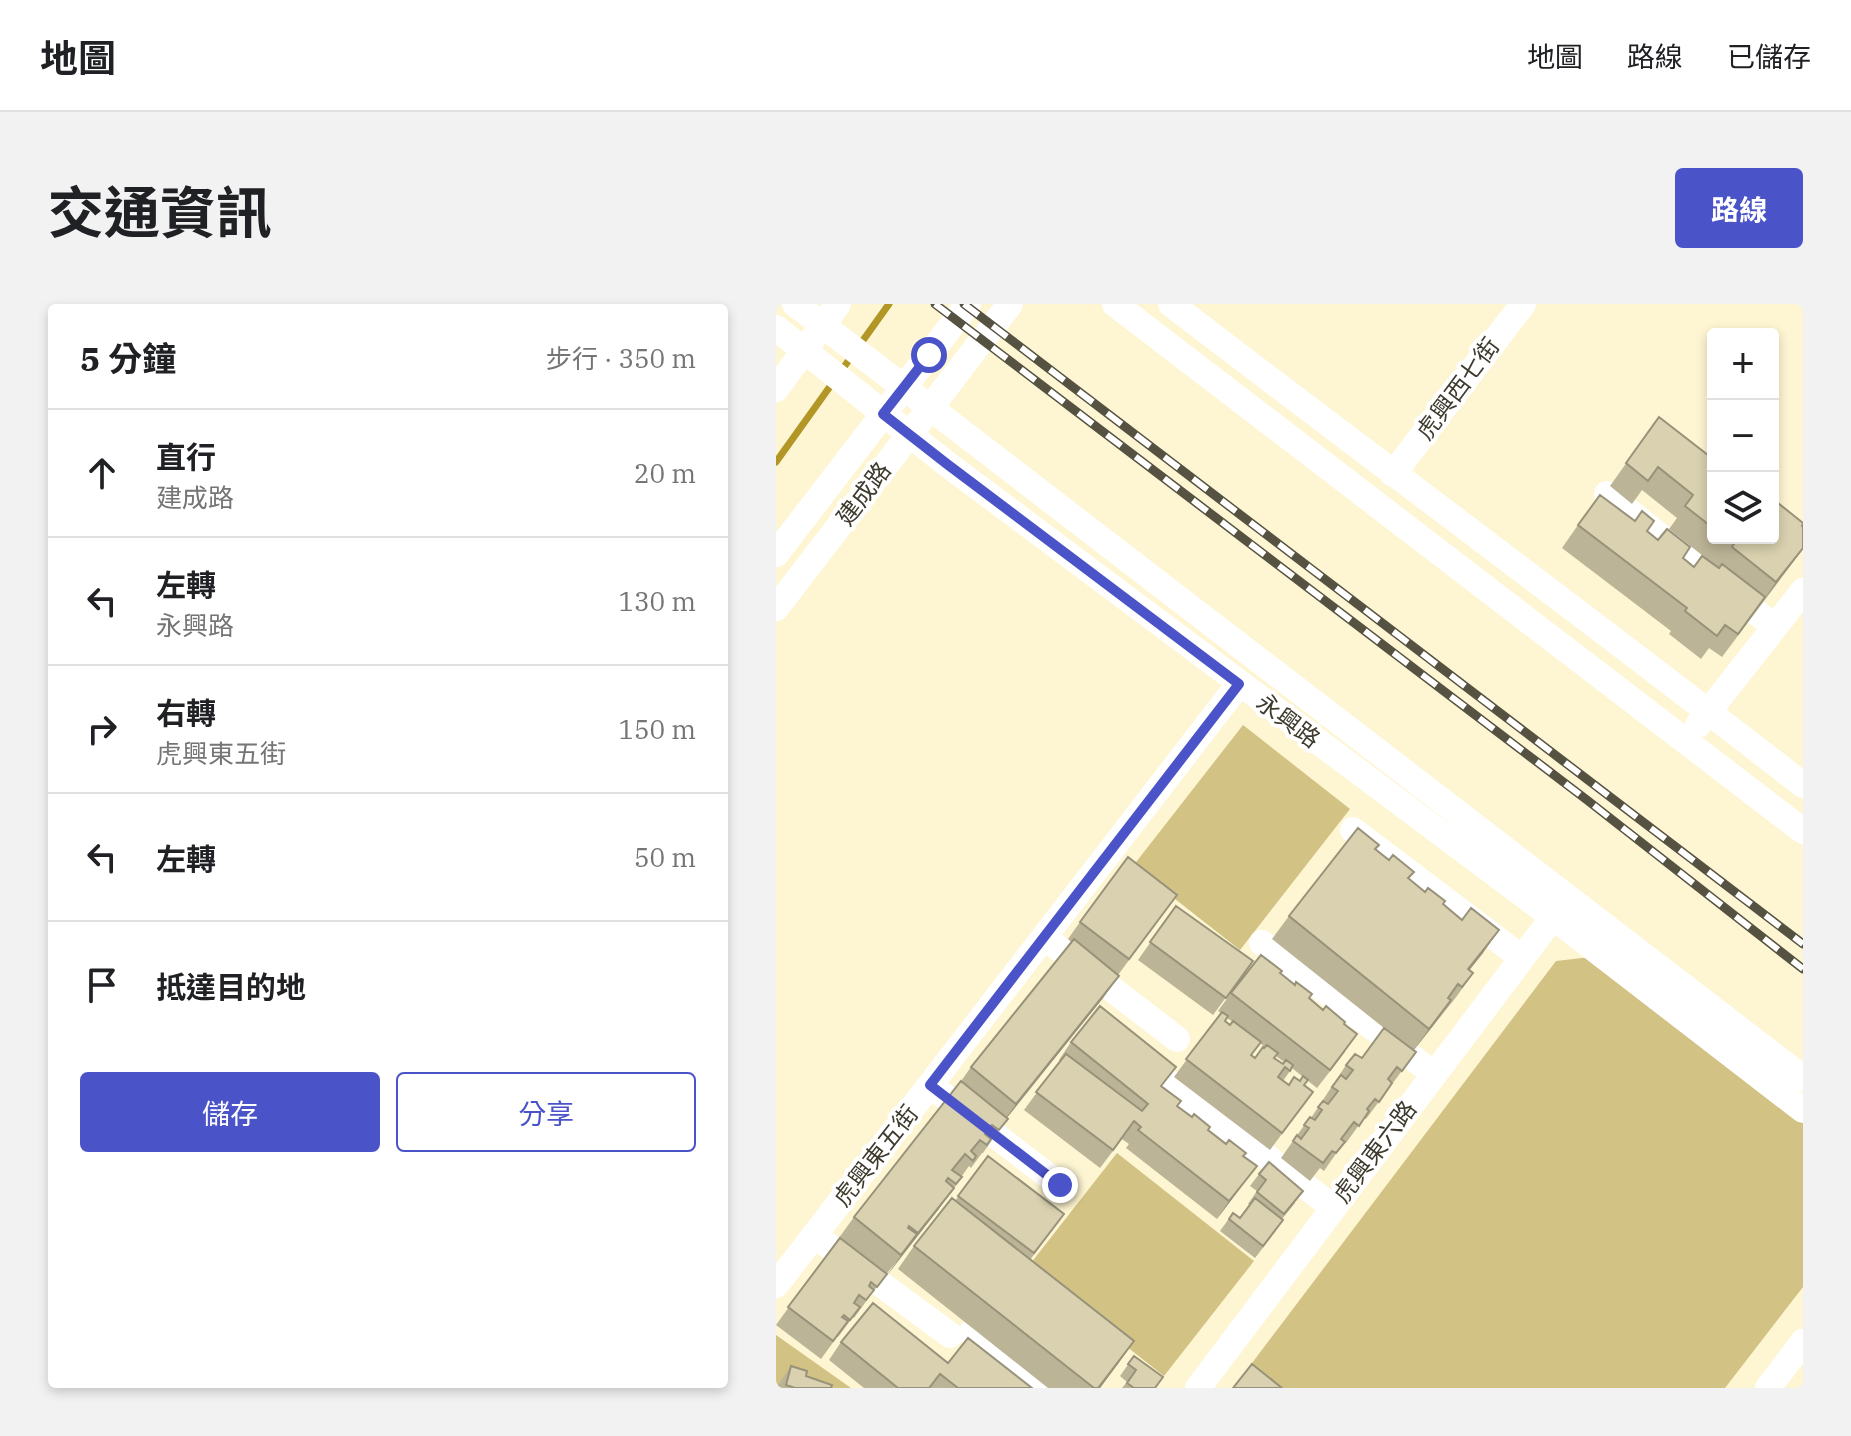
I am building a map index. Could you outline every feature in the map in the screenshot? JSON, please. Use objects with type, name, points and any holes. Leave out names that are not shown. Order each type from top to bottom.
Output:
[{"type":"street","name":"永興路","points":[[795,304],[831,321],[899,383],[1803,1078]]},
{"type":"street","name":"建成路","points":[[776,554],[899,383],[968,304]]},
{"type":"street","name":"建成路","points":[[776,608],[1010,304]]},
{"type":"street","points":[[1115,304],[1803,831]]},
{"type":"street","points":[[1171,304],[1803,785]]},
{"type":"street","name":"虎興西七街","points":[[1393,474],[1523,304]]},
{"type":"street","points":[[776,389],[810,355],[831,321]]},
{"type":"street","name":"永興路","points":[[776,328],[909,435],[1553,917],[1803,1110]]},
{"type":"street","points":[[1607,494],[1775,627]]},
{"type":"street","points":[[1686,740],[1803,591]]},
{"type":"street","name":"虎興東五街","points":[[776,1285],[1239,684]]},
{"type":"street","points":[[1353,830],[1522,958]]},
{"type":"street","name":"虎興東六路","points":[[1198,1388],[1553,917]]},
{"type":"street","points":[[1044,937],[1177,1039]]},
{"type":"street","points":[[1262,943],[1434,1074]]},
{"type":"street","points":[[1164,1079],[1334,1208]]},
{"type":"street","points":[[930,1085],[1060,1185]]},
{"type":"street","points":[[814,1235],[1042,1388]]},
{"type":"street","points":[[1768,1388],[1803,1342]]},
{"type":"shaded area","points":[[1243,725],[1350,809],[1240,950],[1133,866]]},
{"type":"shaded area","points":[[1591,957],[1803,1123],[1803,1287],[1725,1388],[1265,1388],[1246,1371],[1556,961]]},
{"type":"shaded area","points":[[1117,1153],[1254,1261],[1164,1376],[1027,1268]]},
{"type":"shaded area","points":[[776,1335],[851,1388],[776,1388]]},
{"type":"building","points":[[1659,417],[1707,454],[1707,523],[1685,506],[1693,495],[1658,467],[1648,481],[1626,463]]},
{"type":"building","points":[[1600,495],[1635,521],[1642,511],[1654,521],[1647,531],[1658,540],[1667,529],[1690,547],[1683,558],[1694,567],[1702,556],[1719,568],[1722,564],[1765,597],[1738,634],[1725,625],[1717,636],[1685,611],[1687,608],[1578,525]]},
{"type":"building","points":[[1779,504],[1803,523],[1803,548],[1776,582],[1732,547],[1734,544],[1779,544]]},
{"type":"building","points":[[1358,828],[1379,845],[1375,849],[1389,860],[1393,855],[1414,872],[1408,878],[1425,892],[1428,888],[1445,901],[1443,904],[1462,920],[1471,908],[1499,930],[1468,969],[1473,973],[1462,987],[1458,984],[1448,998],[1451,1000],[1429,1029],[1289,916]]},
{"type":"building","points":[[1128,857],[1177,895],[1129,959],[1080,922]]},
{"type":"building","points":[[1176,906],[1253,961],[1226,998],[1150,942]]},
{"type":"building","points":[[1074,939],[1119,976],[1016,1104],[971,1067]]},
{"type":"building","points":[[1261,955],[1295,985],[1296,982],[1312,994],[1309,998],[1323,1010],[1326,1006],[1357,1034],[1330,1070],[1231,993]]},
{"type":"building","points":[[1100,1006],[1176,1067],[1161,1086],[1181,1101],[1177,1106],[1192,1117],[1194,1114],[1226,1144],[1229,1140],[1257,1166],[1229,1201],[1138,1130],[1141,1127],[1134,1121],[1113,1150],[1036,1092],[1066,1054],[1142,1111],[1148,1104],[1071,1042]]},
{"type":"building","points":[[1222,1012],[1228,1016],[1225,1021],[1230,1025],[1233,1021],[1261,1042],[1251,1055],[1255,1058],[1267,1045],[1278,1053],[1274,1058],[1283,1064],[1286,1060],[1293,1065],[1290,1071],[1285,1067],[1278,1077],[1289,1085],[1294,1077],[1300,1081],[1303,1076],[1308,1080],[1304,1085],[1313,1092],[1282,1133],[1186,1059]]},
{"type":"building","points":[[1384,1028],[1416,1052],[1402,1071],[1397,1067],[1388,1079],[1392,1083],[1379,1102],[1375,1099],[1359,1126],[1354,1122],[1341,1139],[1345,1142],[1336,1153],[1332,1151],[1323,1163],[1293,1141],[1297,1135],[1301,1139],[1309,1128],[1304,1125],[1310,1117],[1315,1120],[1322,1110],[1318,1107],[1323,1101],[1328,1104],[1338,1091],[1332,1087],[1341,1075],[1346,1079],[1353,1070],[1346,1065],[1355,1054],[1362,1058]]},
{"type":"building","points":[[961,1081],[1008,1119],[999,1130],[992,1125],[985,1134],[991,1139],[987,1145],[980,1140],[971,1151],[976,1156],[973,1161],[965,1154],[952,1170],[962,1177],[956,1184],[948,1178],[946,1181],[954,1188],[918,1233],[909,1226],[917,1234],[901,1255],[854,1217]]},
{"type":"building","points":[[988,1156],[1064,1214],[1034,1253],[958,1196]]},
{"type":"building","points":[[1269,1162],[1303,1191],[1284,1214],[1257,1192],[1266,1180],[1259,1174]]},
{"type":"building","points":[[952,1198],[1134,1341],[1098,1388],[1094,1388],[914,1246]]},
{"type":"building","points":[[1255,1198],[1283,1220],[1263,1246],[1229,1219],[1233,1213],[1240,1218]]},
{"type":"building","points":[[840,1238],[887,1274],[877,1287],[871,1282],[869,1286],[874,1290],[866,1300],[859,1295],[854,1303],[860,1307],[850,1320],[844,1315],[842,1317],[848,1321],[833,1341],[788,1307]]},
{"type":"building","points":[[873,1303],[948,1363],[968,1338],[1032,1388],[958,1388],[940,1374],[929,1388],[898,1388],[841,1342]]},
{"type":"building","points":[[1134,1356],[1163,1377],[1155,1388],[1134,1388],[1127,1383],[1136,1370],[1128,1364]]},
{"type":"building","points":[[1252,1364],[1282,1388],[1233,1388]]},
{"type":"building","points":[[791,1366],[807,1371],[806,1376],[832,1385],[831,1388],[786,1385]]},
{"type":"waterway","points":[[776,462],[889,304]]},
{"type":"railway","points":[[935,304],[1587,800],[1803,969]]},
{"type":"railway","points":[[964,304],[1803,944]]},
{"type":"route","points":[[929,355],[883,414],[1239,684],[930,1085],[1060,1185]]}]
